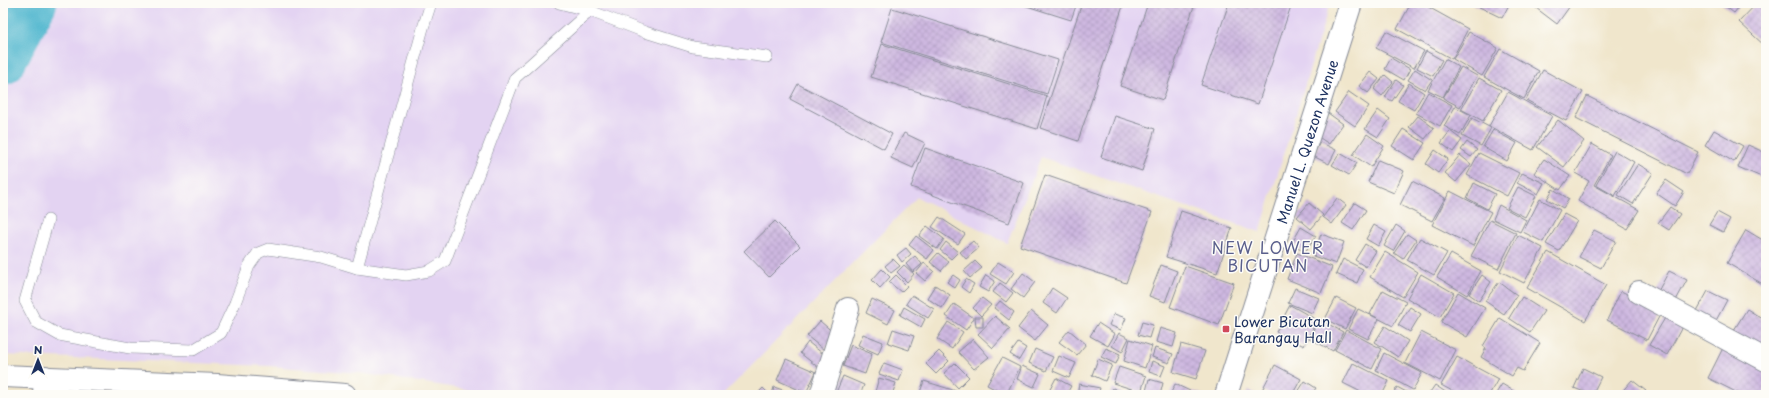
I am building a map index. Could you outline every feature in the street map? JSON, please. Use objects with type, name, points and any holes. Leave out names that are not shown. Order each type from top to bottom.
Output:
[{"type":"street","name":"Manuel L. Quezon Avenue","points":[[1226,395],[1351,3]]},
{"type":"street","points":[[1639,292],[1766,360]]},
{"type":"street","points":[[821,395],[848,309]]},
{"type":"street","points":[[3,376],[44,386],[99,387],[217,385],[345,395]]},
{"type":"lane","points":[[357,268],[431,3]]},
{"type":"lane","points":[[559,3],[591,7],[645,32],[693,47],[767,57]]},
{"type":"lane","points":[[48,220],[25,301],[36,322],[59,335],[130,348],[193,350],[220,333],[235,303],[249,266],[258,253],[268,249],[321,257],[357,268],[406,275],[429,271],[446,261],[515,78],[591,7]]},
{"type":"shaded area","points":[[3,3],[1330,3],[1260,232],[1041,157],[1007,243],[917,197],[723,395],[487,395],[464,389],[360,373],[269,366],[3,355]]},
{"type":"building","points":[[1017,3],[1077,3],[1071,20]]},
{"type":"building","points":[[1082,3],[1124,3],[1078,141],[1040,128]]},
{"type":"building","points":[[1148,3],[1195,3],[1163,100],[1120,86]]},
{"type":"building","points":[[1229,3],[1292,3],[1258,104],[1201,85]]},
{"type":"building","points":[[1411,3],[1421,3],[1468,29],[1452,59],[1397,29]]},
{"type":"building","points":[[1471,3],[1510,3],[1502,18]]},
{"type":"building","points":[[1524,3],[1534,3],[1531,7]]},
{"type":"building","points":[[1540,3],[1567,3],[1570,6],[1557,24],[1536,8]]},
{"type":"building","points":[[1721,3],[1742,3],[1734,13]]},
{"type":"building","points":[[1757,3],[1766,3],[1766,47],[1739,22]]},
{"type":"building","points":[[892,8],[1058,60],[1047,94],[881,42]]},
{"type":"building","points":[[1386,31],[1424,51],[1414,68],[1376,48]]},
{"type":"building","points":[[1469,32],[1498,48],[1482,76],[1453,59]]},
{"type":"building","points":[[882,44],[1047,96],[1037,129],[871,77]]},
{"type":"building","points":[[1500,49],[1539,71],[1524,99],[1484,77]]},
{"type":"building","points":[[1426,51],[1442,60],[1433,76],[1417,68]]},
{"type":"building","points":[[1391,58],[1410,69],[1404,80],[1385,69]]},
{"type":"building","points":[[1445,59],[1459,67],[1443,97],[1428,90]]},
{"type":"building","points":[[1461,67],[1477,76],[1460,107],[1443,98]]},
{"type":"building","points":[[1415,69],[1432,80],[1425,90],[1408,80]]},
{"type":"building","points":[[1543,70],[1583,92],[1566,121],[1526,100]]},
{"type":"building","points":[[1370,72],[1379,79],[1368,93],[1359,86]]},
{"type":"building","points":[[1385,75],[1393,82],[1382,96],[1374,89]]},
{"type":"building","points":[[1479,78],[1501,90],[1483,121],[1461,109]]},
{"type":"building","points":[[1396,80],[1403,85],[1392,101],[1385,97]]},
{"type":"building","points":[[1409,83],[1424,93],[1414,110],[1398,101]]},
{"type":"building","points":[[798,84],[892,134],[884,149],[790,99]]},
{"type":"building","points":[[1349,92],[1369,106],[1355,126],[1335,112]]},
{"type":"building","points":[[1428,92],[1452,105],[1440,126],[1416,113]]},
{"type":"building","points":[[1508,92],[1552,116],[1533,150],[1489,126]]},
{"type":"building","points":[[1587,96],[1698,152],[1687,174],[1576,118]]},
{"type":"building","points":[[1455,107],[1471,115],[1460,135],[1444,126]]},
{"type":"building","points":[[1378,110],[1390,119],[1378,137],[1365,129]]},
{"type":"building","points":[[1328,113],[1343,124],[1329,144],[1314,134]]},
{"type":"building","points":[[1115,116],[1155,129],[1142,171],[1101,157]]},
{"type":"building","points":[[1418,116],[1434,128],[1425,139],[1409,127]]},
{"type":"building","points":[[1472,118],[1491,128],[1481,146],[1462,136]]},
{"type":"building","points":[[1558,120],[1584,141],[1564,167],[1537,147]]},
{"type":"building","points":[[1403,129],[1425,143],[1414,160],[1392,146]]},
{"type":"building","points":[[1493,130],[1517,143],[1507,161],[1483,147]]},
{"type":"building","points":[[1714,130],[1743,146],[1734,162],[1705,145]]},
{"type":"building","points":[[1450,131],[1462,140],[1453,152],[1441,143]]},
{"type":"building","points":[[904,133],[925,143],[913,168],[891,158]]},
{"type":"building","points":[[1367,134],[1384,146],[1371,167],[1353,155]]},
{"type":"building","points":[[1320,142],[1336,150],[1329,164],[1313,156]]},
{"type":"building","points":[[1467,142],[1477,150],[1471,157],[1461,150]]},
{"type":"building","points":[[1592,144],[1611,155],[1594,185],[1639,210],[1627,229],[1578,201],[1589,181],[1575,173]]},
{"type":"building","points":[[1748,145],[1766,153],[1766,179],[1738,167]]},
{"type":"building","points":[[925,148],[1024,183],[1009,223],[911,187]]},
{"type":"building","points":[[1435,150],[1448,159],[1438,173],[1426,164]]},
{"type":"building","points":[[1615,151],[1634,162],[1615,196],[1596,185]]},
{"type":"building","points":[[1340,153],[1357,163],[1349,175],[1332,165]]},
{"type":"building","points":[[1479,153],[1519,173],[1507,196],[1467,175]]},
{"type":"building","points":[[1460,155],[1471,164],[1456,182],[1445,173]]},
{"type":"building","points":[[1544,159],[1570,176],[1560,190],[1534,173]]},
{"type":"building","points":[[1378,160],[1404,171],[1394,193],[1368,182]]},
{"type":"building","points":[[1638,164],[1653,173],[1633,204],[1618,195]]},
{"type":"building","points":[[1522,173],[1544,183],[1538,194],[1517,183]]},
{"type":"building","points":[[1045,175],[1152,212],[1126,283],[1020,246]]},
{"type":"building","points":[[1666,180],[1684,192],[1675,206],[1656,193]]},
{"type":"building","points":[[1412,181],[1445,198],[1432,221],[1400,205]]},
{"type":"building","points":[[1474,183],[1495,194],[1487,209],[1467,198]]},
{"type":"building","points":[[1518,187],[1536,196],[1525,217],[1507,208]]},
{"type":"building","points":[[1553,189],[1569,199],[1563,208],[1547,199]]},
{"type":"building","points":[[1450,191],[1491,212],[1473,246],[1432,225]]},
{"type":"building","points":[[1337,198],[1346,205],[1332,224],[1323,217]]},
{"type":"building","points":[[1540,199],[1560,210],[1543,242],[1523,232]]},
{"type":"building","points":[[1309,203],[1323,215],[1311,229],[1297,217]]},
{"type":"building","points":[[1355,203],[1366,210],[1353,230],[1342,223]]},
{"type":"building","points":[[1499,205],[1526,220],[1520,232],[1493,219]]},
{"type":"building","points":[[1670,207],[1680,214],[1669,230],[1658,223]]},
{"type":"building","points":[[1181,211],[1232,228],[1217,273],[1166,257]]},
{"type":"building","points":[[1717,212],[1730,219],[1723,232],[1709,225]]},
{"type":"building","points":[[1564,214],[1577,221],[1559,251],[1546,244]]},
{"type":"building","points":[[939,217],[965,234],[958,244],[932,227]]},
{"type":"building","points":[[1490,220],[1516,233],[1498,269],[1471,256]]},
{"type":"building","points":[[775,221],[800,246],[769,277],[744,251]]},
{"type":"building","points":[[1374,225],[1386,232],[1378,246],[1366,239]]},
{"type":"building","points":[[1396,225],[1405,231],[1393,251],[1384,246]]},
{"type":"building","points":[[927,226],[944,239],[937,249],[919,236]]},
{"type":"building","points":[[1301,227],[1316,236],[1305,252],[1292,243]]},
{"type":"building","points":[[1594,230],[1616,241],[1601,268],[1579,257]]},
{"type":"building","points":[[1746,230],[1766,242],[1766,286],[1727,263]]},
{"type":"building","points":[[1321,234],[1344,242],[1336,264],[1313,256]]},
{"type":"building","points":[[1407,234],[1416,240],[1403,259],[1394,253]]},
{"type":"building","points":[[1518,235],[1543,248],[1524,283],[1500,271]]},
{"type":"building","points":[[916,236],[934,250],[927,259],[909,245]]},
{"type":"building","points":[[1420,238],[1447,253],[1434,275],[1407,260]]},
{"type":"building","points":[[973,241],[979,248],[966,259],[960,252]]},
{"type":"building","points":[[946,242],[958,252],[951,259],[940,250]]},
{"type":"building","points":[[1365,244],[1376,251],[1366,267],[1355,260]]},
{"type":"building","points":[[906,248],[911,254],[902,262],[897,255]]},
{"type":"building","points":[[1385,252],[1418,272],[1403,297],[1370,277]]},
{"type":"building","points":[[1548,252],[1606,285],[1585,321],[1527,288]]},
{"type":"building","points":[[938,253],[949,262],[941,271],[930,262]]},
{"type":"building","points":[[1297,253],[1332,267],[1321,293],[1287,279]]},
{"type":"building","points":[[1451,254],[1481,271],[1467,295],[1437,277]]},
{"type":"building","points":[[915,256],[922,264],[913,272],[906,264]]},
{"type":"building","points":[[893,259],[900,266],[891,273],[885,266]]},
{"type":"building","points":[[1343,259],[1363,269],[1357,283],[1336,274]]},
{"type":"building","points":[[975,261],[982,268],[970,278],[964,271]]},
{"type":"building","points":[[998,262],[1014,272],[1006,284],[990,274]]},
{"type":"building","points":[[924,263],[934,271],[925,281],[916,273]]},
{"type":"building","points":[[904,265],[914,274],[907,282],[897,272]]},
{"type":"building","points":[[1161,265],[1177,271],[1165,302],[1149,296]]},
{"type":"building","points":[[1185,266],[1234,283],[1219,325],[1170,307]]},
{"type":"building","points":[[882,269],[890,277],[880,288],[872,280]]},
{"type":"building","points":[[1669,271],[1687,280],[1674,304],[1656,295]]},
{"type":"building","points":[[1023,273],[1035,282],[1023,298],[1011,289]]},
{"type":"building","points":[[1421,274],[1454,293],[1440,317],[1407,298]]},
{"type":"building","points":[[896,275],[907,286],[901,292],[889,282]]},
{"type":"building","points":[[953,275],[960,280],[955,288],[947,282]]},
{"type":"building","points":[[986,275],[995,281],[988,292],[979,287]]},
{"type":"building","points":[[1482,275],[1491,282],[1479,301],[1469,294]]},
{"type":"building","points":[[966,279],[974,284],[969,293],[961,287]]},
{"type":"building","points":[[1499,282],[1517,295],[1504,314],[1485,301]]},
{"type":"building","points":[[1000,283],[1013,293],[1006,302],[993,292]]},
{"type":"building","points":[[935,285],[950,295],[942,308],[927,298]]},
{"type":"building","points":[[1052,288],[1067,298],[1057,313],[1043,303]]},
{"type":"building","points":[[1295,288],[1319,298],[1312,313],[1288,303]]},
{"type":"building","points":[[1383,290],[1406,302],[1393,326],[1370,314]]},
{"type":"building","points":[[1621,291],[1662,311],[1647,340],[1607,320]]},
{"type":"building","points":[[1708,291],[1727,300],[1712,328],[1693,318]]},
{"type":"building","points":[[1458,292],[1485,308],[1467,337],[1441,322]]},
{"type":"building","points":[[912,295],[934,309],[928,318],[906,304]]},
{"type":"building","points":[[1522,297],[1544,311],[1530,332],[1509,318]]},
{"type":"building","points":[[982,298],[991,305],[981,316],[973,308]]},
{"type":"building","points":[[1336,298],[1356,308],[1345,329],[1325,319]]},
{"type":"building","points":[[872,299],[895,310],[888,324],[866,313]]},
{"type":"building","points":[[1000,301],[1014,312],[1009,320],[994,308]]},
{"type":"building","points":[[954,304],[974,318],[966,330],[946,316]]},
{"type":"building","points":[[1290,305],[1317,320],[1304,346],[1276,332]]},
{"type":"building","points":[[904,307],[925,319],[921,327],[900,315]]},
{"type":"building","points":[[1410,307],[1421,314],[1410,332],[1398,325]]},
{"type":"building","points":[[1358,309],[1379,319],[1368,339],[1348,329]]},
{"type":"building","points":[[1747,309],[1766,321],[1766,353],[1729,338]]},
{"type":"building","points":[[1031,311],[1048,325],[1035,341],[1018,328]]},
{"type":"building","points":[[1114,314],[1126,318],[1121,330],[1109,325]]},
{"type":"building","points":[[995,316],[1010,329],[993,348],[978,334]]},
{"type":"building","points":[[975,317],[983,317],[983,327],[976,327]]},
{"type":"building","points":[[1500,318],[1540,343],[1523,371],[1517,368],[1512,376],[1481,357],[1486,348],[1483,346]]},
{"type":"building","points":[[1665,318],[1682,327],[1667,355],[1649,345]]},
{"type":"building","points":[[1319,319],[1343,332],[1333,351],[1309,338]]},
{"type":"building","points":[[820,321],[836,335],[824,350],[807,336]]},
{"type":"building","points":[[948,322],[963,332],[952,349],[937,339]]},
{"type":"building","points":[[1142,322],[1153,325],[1149,338],[1138,335]]},
{"type":"building","points":[[1098,323],[1115,334],[1108,346],[1090,336]]},
{"type":"building","points":[[1385,326],[1408,341],[1398,357],[1375,342]]},
{"type":"building","points":[[1160,328],[1177,333],[1173,347],[1156,342]]},
{"type":"building","points":[[893,329],[914,336],[909,350],[888,343]]},
{"type":"building","points":[[1069,330],[1086,344],[1077,355],[1059,342]]},
{"type":"building","points":[[1346,330],[1382,349],[1372,369],[1335,350]]},
{"type":"building","points":[[1421,332],[1456,350],[1440,381],[1405,363]]},
{"type":"building","points":[[1119,333],[1129,338],[1122,352],[1112,346]]},
{"type":"building","points":[[863,334],[883,342],[878,354],[858,345]]},
{"type":"building","points":[[973,339],[989,357],[974,369],[958,352]]},
{"type":"building","points":[[1130,339],[1152,346],[1145,368],[1124,361]]},
{"type":"building","points":[[808,342],[827,357],[819,368],[800,353]]},
{"type":"building","points":[[1018,343],[1026,348],[1019,360],[1010,354]]},
{"type":"building","points":[[1181,344],[1205,351],[1196,379],[1173,372]]},
{"type":"building","points":[[851,345],[872,354],[865,374],[843,366]]},
{"type":"building","points":[[1106,348],[1120,354],[1116,364],[1101,357]]},
{"type":"building","points":[[1155,348],[1173,354],[1169,363],[1152,357]]},
{"type":"building","points":[[1723,348],[1766,369],[1765,395],[1742,395],[1708,378]]},
{"type":"building","points":[[1035,349],[1053,357],[1046,371],[1029,363]]},
{"type":"building","points":[[939,351],[949,361],[936,374],[926,364]]},
{"type":"building","points":[[1384,353],[1422,373],[1413,390],[1376,370]]},
{"type":"building","points":[[1059,356],[1076,363],[1069,378],[1053,371]]},
{"type":"building","points":[[1457,357],[1498,379],[1489,395],[1460,395],[1441,385]]},
{"type":"building","points":[[1002,358],[1020,367],[1006,395],[987,385]]},
{"type":"building","points":[[786,359],[816,372],[806,393],[777,380]]},
{"type":"building","points":[[1098,359],[1112,365],[1105,381],[1092,375]]},
{"type":"building","points":[[1152,361],[1165,366],[1161,376],[1149,372]]},
{"type":"building","points":[[884,363],[903,370],[899,381],[879,374]]},
{"type":"building","points":[[955,363],[969,377],[958,388],[944,373]]},
{"type":"building","points":[[1353,363],[1389,381],[1382,395],[1367,395],[1343,383]]},
{"type":"building","points":[[1275,365],[1301,379],[1292,395],[1272,395],[1262,390]]},
{"type":"building","points":[[1022,366],[1040,374],[1034,387],[1017,379]]},
{"type":"building","points":[[1119,367],[1146,376],[1141,392],[1113,383]]},
{"type":"building","points":[[1583,368],[1601,377],[1592,395],[1574,388]]},
{"type":"building","points":[[843,376],[864,385],[860,395],[835,395]]},
{"type":"building","points":[[879,378],[896,383],[892,395],[874,395]]},
{"type":"building","points":[[1056,378],[1071,386],[1066,395],[1047,395]]},
{"type":"building","points":[[1149,379],[1163,383],[1160,395],[1145,395]]},
{"type":"building","points":[[1632,380],[1646,391],[1642,395],[1619,395]]},
{"type":"building","points":[[924,381],[956,391],[955,395],[919,395]]},
{"type":"building","points":[[1305,381],[1316,388],[1311,395],[1296,395]]},
{"type":"building","points":[[1079,384],[1100,388],[1098,395],[1077,395]]},
{"type":"building","points":[[1175,384],[1190,391],[1188,395],[1170,395]]},
{"type":"building","points":[[1502,384],[1517,393],[1516,395],[1495,395]]},
{"type":"building","points":[[1435,385],[1450,395],[1428,395]]},
{"type":"building","points":[[774,387],[797,395],[772,395]]},
{"type":"building","points":[[1397,387],[1412,395],[1393,395]]},
{"type":"building","points":[[763,388],[770,395],[756,395]]},
{"type":"building","points":[[1113,388],[1126,395],[1109,395]]},
{"type":"building","points":[[1249,390],[1258,395],[1246,395]]},
{"type":"building","points":[[1193,391],[1204,395],[1192,395]]},
{"type":"waterway","points":[[3,63],[35,3]]},
{"type":"place","name":"Lower Bicutan Barangay Hall","points":[[1226,329]]},
{"type":"district","name":"NEW LOWER BICUTAN","points":[[1268,256]]}]
